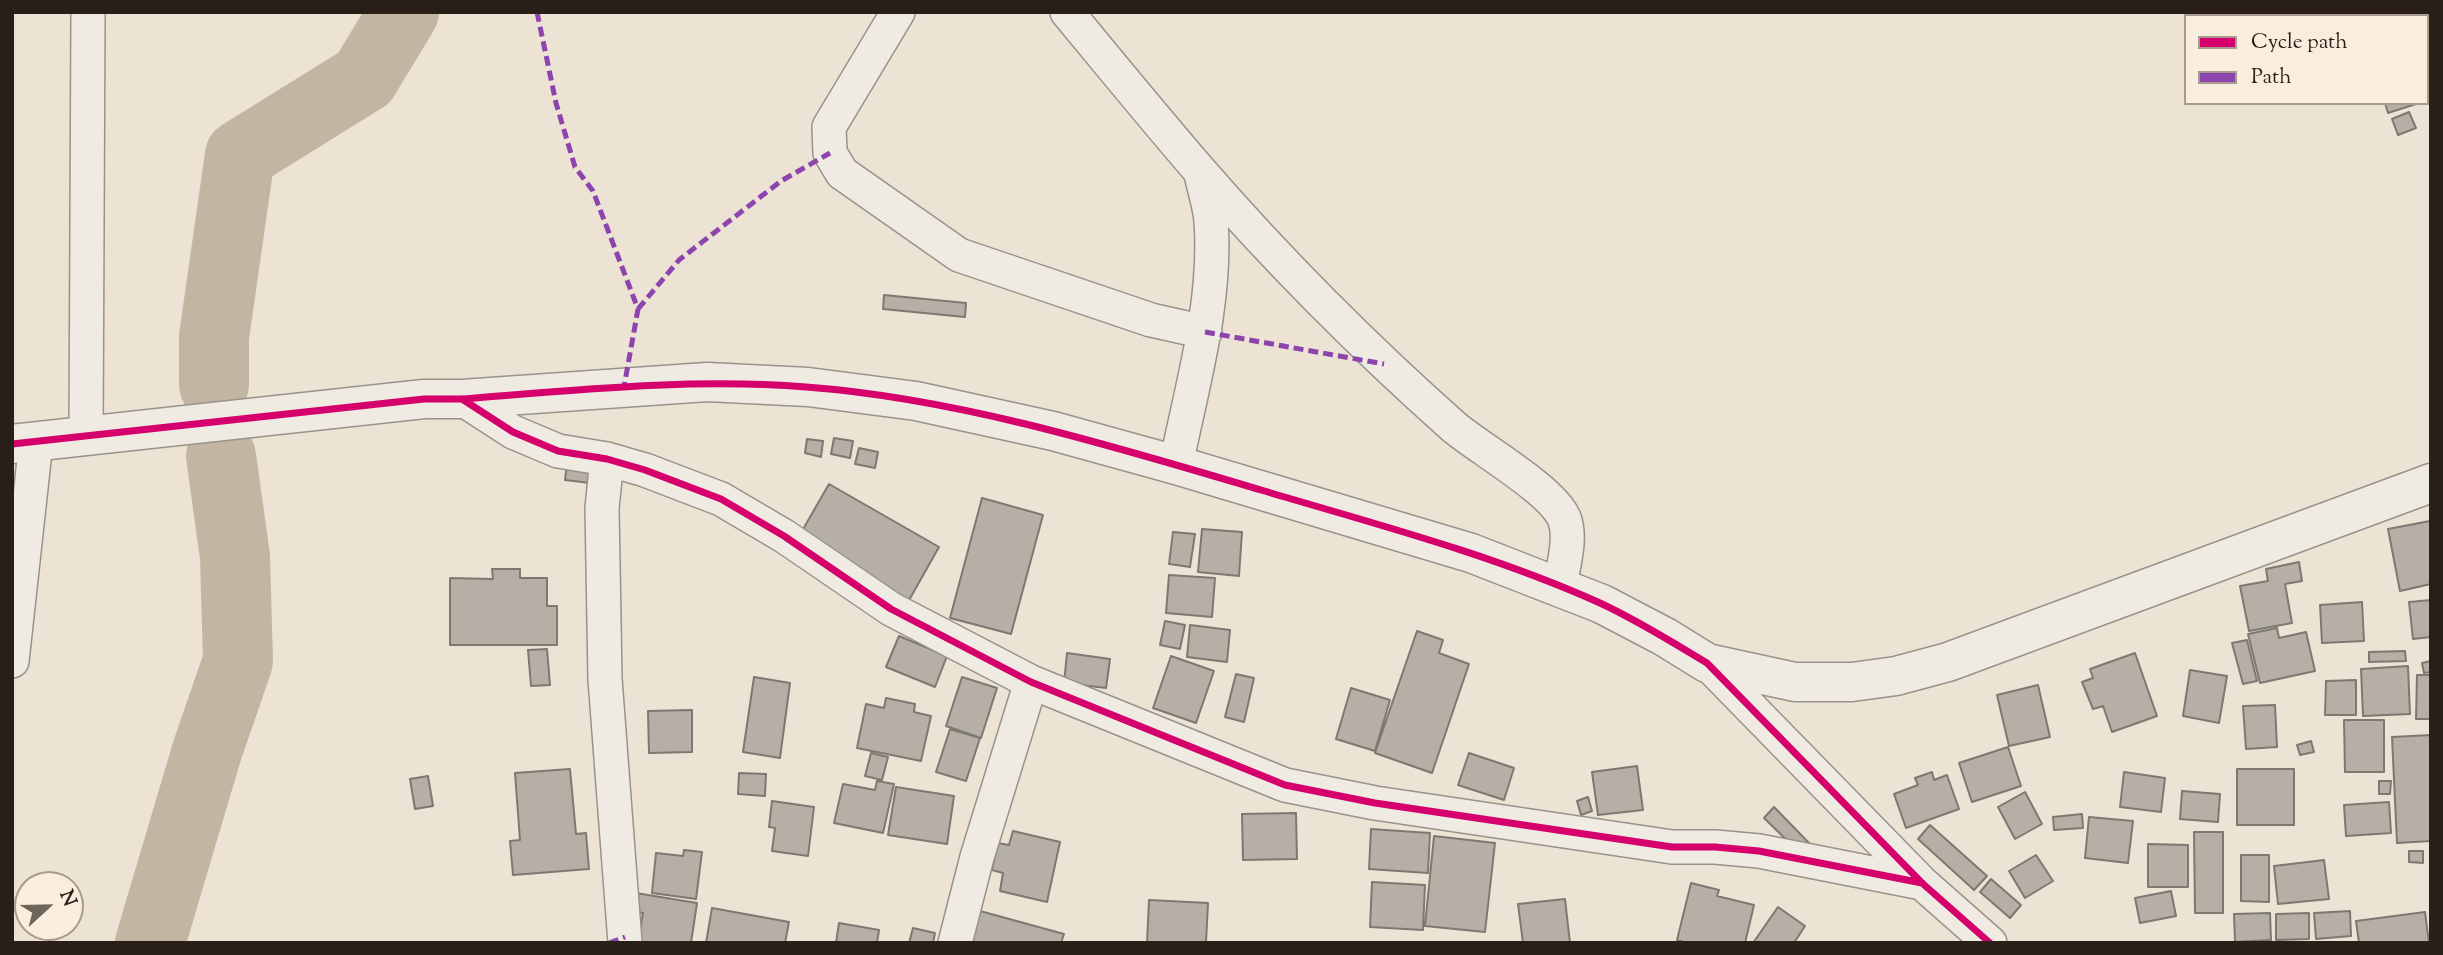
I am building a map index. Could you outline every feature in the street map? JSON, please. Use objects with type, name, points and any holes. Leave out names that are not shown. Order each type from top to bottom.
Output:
[{"type":"street","points":[[86,435],[88,12]]},
{"type":"street","points":[[898,12],[829,127],[830,153],[842,173],[959,255],[1151,320],[1205,332]]},
{"type":"street","points":[[1067,12],[1200,172],[1297,277],[1384,364],[1458,430],[1551,501],[1564,519],[1566,540],[1560,586]]},
{"type":"street","points":[[1176,465],[1205,332],[1211,274],[1211,219],[1200,172]]},
{"type":"street","points":[[12,661],[24,443],[424,399],[462,399],[707,382],[808,387],[916,401],[1052,431],[1176,465],[1471,553],[1602,604],[1707,663],[1922,883],[1990,943]]},
{"type":"street","points":[[462,399],[513,432],[558,452],[607,459],[645,470],[721,499],[784,536],[891,609],[1031,682],[1285,785],[1375,803],[1672,847],[1759,851],[1922,883]]},
{"type":"street","points":[[607,459],[602,508],[605,679],[625,943]]},
{"type":"street","points":[[1707,663],[1795,682],[1852,682],[1896,676],[1948,662],[2026,634],[2431,483]]},
{"type":"street","points":[[955,943],[977,857],[1031,682]]},
{"type":"building","points":[[2386,105],[2413,105],[2388,113]]},
{"type":"building","points":[[2409,112],[2416,128],[2398,135],[2392,119]]},
{"type":"building","points":[[884,295],[966,303],[965,317],[883,309]]},
{"type":"building","points":[[834,438],[853,441],[850,458],[831,454]]},
{"type":"building","points":[[807,439],[823,441],[821,457],[805,453]]},
{"type":"building","points":[[859,448],[878,452],[875,468],[855,464]]},
{"type":"building","points":[[567,462],[592,464],[590,483],[565,480]]},
{"type":"building","points":[[829,484],[939,547],[908,602],[798,538]]},
{"type":"building","points":[[982,498],[1043,515],[1011,634],[950,618]]},
{"type":"building","points":[[2430,521],[2431,584],[2400,591],[2388,529]]},
{"type":"building","points":[[1202,529],[1242,532],[1239,576],[1198,572]]},
{"type":"building","points":[[1173,532],[1195,534],[1190,567],[1169,564]]},
{"type":"building","points":[[2299,562],[2302,581],[2285,584],[2292,623],[2249,631],[2240,586],[2268,581],[2266,569]]},
{"type":"building","points":[[492,569],[520,569],[520,578],[547,578],[547,606],[557,606],[557,645],[450,645],[450,578],[493,579]]},
{"type":"building","points":[[1169,575],[1215,578],[1212,617],[1166,613]]},
{"type":"building","points":[[2431,600],[2431,637],[2413,639],[2409,602]]},
{"type":"building","points":[[2362,602],[2364,641],[2322,643],[2320,605]]},
{"type":"building","points":[[1165,621],[1185,625],[1180,649],[1160,645]]},
{"type":"building","points":[[1190,625],[1230,630],[1227,662],[1187,657]]},
{"type":"building","points":[[2277,628],[2279,638],[2306,632],[2315,671],[2260,683],[2248,634]]},
{"type":"building","points":[[1417,631],[1443,640],[1439,653],[1469,664],[1432,773],[1375,753]]},
{"type":"building","points":[[899,636],[947,656],[935,687],[886,667]]},
{"type":"building","points":[[2247,640],[2257,681],[2243,684],[2232,643]]},
{"type":"building","points":[[547,649],[550,685],[531,686],[528,650]]},
{"type":"building","points":[[2405,651],[2406,661],[2369,662],[2369,652]]},
{"type":"building","points":[[1067,653],[1110,659],[1106,688],[1064,683]]},
{"type":"building","points":[[2135,653],[2157,716],[2112,732],[2103,706],[2093,709],[2082,682],[2093,678],[2090,669]]},
{"type":"building","points":[[1171,656],[1214,671],[1196,723],[1153,708]]},
{"type":"building","points":[[2431,661],[2431,672],[2424,673],[2422,663]]},
{"type":"building","points":[[2408,666],[2410,714],[2363,716],[2361,669]]},
{"type":"building","points":[[2190,670],[2227,676],[2219,723],[2183,716]]},
{"type":"building","points":[[1236,674],[1254,678],[1244,722],[1225,717]]},
{"type":"building","points":[[2417,675],[2431,675],[2431,719],[2416,719]]},
{"type":"building","points":[[754,677],[790,683],[780,758],[743,752]]},
{"type":"building","points":[[962,677],[997,688],[981,738],[946,726]]},
{"type":"building","points":[[2356,680],[2356,715],[2325,715],[2326,681]]},
{"type":"building","points":[[2038,685],[2050,737],[2009,746],[1997,695]]},
{"type":"building","points":[[1351,688],[1390,700],[1375,751],[1336,739]]},
{"type":"building","points":[[886,698],[915,704],[914,712],[931,716],[921,761],[857,748],[866,704],[884,708]]},
{"type":"building","points":[[2275,705],[2277,747],[2246,749],[2243,706]]},
{"type":"building","points":[[692,710],[692,752],[649,753],[648,711]]},
{"type":"building","points":[[2344,720],[2384,720],[2384,772],[2345,772]]},
{"type":"building","points":[[950,729],[980,738],[966,781],[936,772]]},
{"type":"building","points":[[2431,735],[2431,841],[2397,843],[2392,737]]},
{"type":"building","points":[[2311,741],[2314,752],[2300,755],[2297,745]]},
{"type":"building","points":[[2008,747],[2021,786],[1972,802],[1959,763]]},
{"type":"building","points":[[871,753],[888,757],[882,780],[865,776]]},
{"type":"building","points":[[1469,753],[1514,768],[1504,800],[1458,785]]},
{"type":"building","points":[[1637,766],[1643,810],[1598,815],[1592,772]]},
{"type":"building","points":[[570,769],[576,834],[586,833],[589,869],[513,875],[510,841],[520,840],[515,773]]},
{"type":"building","points":[[2237,769],[2294,769],[2294,825],[2237,825]]},
{"type":"building","points":[[1932,772],[1934,780],[1947,775],[1959,809],[1906,828],[1894,794],[1918,785],[1915,778]]},
{"type":"building","points":[[2124,772],[2165,778],[2161,812],[2120,807]]},
{"type":"building","points":[[739,773],[766,774],[765,796],[738,794]]},
{"type":"building","points":[[428,776],[433,806],[415,809],[410,779]]},
{"type":"building","points":[[877,781],[894,784],[883,833],[834,823],[843,784],[875,790]]},
{"type":"building","points":[[2379,781],[2391,781],[2390,794],[2379,794]]},
{"type":"building","points":[[896,787],[954,796],[947,844],[888,835]]},
{"type":"building","points":[[2182,791],[2220,794],[2218,822],[2180,819]]},
{"type":"building","points":[[2025,792],[2042,824],[2015,839],[1998,807]]},
{"type":"building","points":[[1588,797],[1592,811],[1581,815],[1577,801]]},
{"type":"building","points":[[772,801],[814,807],[808,856],[772,851],[775,828],[769,827]]},
{"type":"building","points":[[2389,802],[2391,833],[2346,836],[2344,805]]},
{"type":"building","points":[[1774,807],[1810,844],[1801,854],[1764,818]]},
{"type":"building","points":[[1296,813],[1297,859],[1243,860],[1242,814]]},
{"type":"building","points":[[2082,814],[2083,828],[2054,830],[2053,817]]},
{"type":"building","points":[[2089,817],[2133,821],[2128,863],[2085,858]]},
{"type":"building","points":[[1930,825],[1987,876],[1974,890],[1918,839]]},
{"type":"building","points":[[1371,829],[1430,833],[1428,873],[1369,869]]},
{"type":"building","points":[[1013,831],[1060,842],[1047,902],[1000,891],[1003,873],[992,870],[998,843],[1009,845]]},
{"type":"building","points":[[2194,832],[2223,832],[2223,913],[2195,913]]},
{"type":"building","points":[[1434,836],[1495,843],[1485,932],[1425,926]]},
{"type":"building","points":[[2148,844],[2188,845],[2188,887],[2148,887]]},
{"type":"building","points":[[684,850],[702,852],[696,899],[652,893],[656,853],[683,856]]},
{"type":"building","points":[[2409,851],[2423,851],[2423,863],[2409,862]]},
{"type":"building","points":[[2036,855],[2053,881],[2025,898],[2009,871]]},
{"type":"building","points":[[2241,855],[2269,855],[2269,902],[2241,901]]},
{"type":"building","points":[[2324,860],[2329,899],[2278,904],[2274,866]]},
{"type":"building","points":[[1991,879],[2021,905],[2010,918],[1980,892]]},
{"type":"building","points":[[1372,882],[1425,885],[1423,930],[1370,927]]},
{"type":"building","points":[[1691,883],[1719,890],[1717,896],[1754,905],[1745,943],[1687,943],[1677,940]]},
{"type":"building","points":[[2171,891],[2176,916],[2140,923],[2135,898]]},
{"type":"building","points":[[636,893],[697,903],[691,943],[638,943],[643,913],[633,911]]},
{"type":"building","points":[[1565,899],[1570,943],[1523,943],[1518,904]]},
{"type":"building","points":[[1149,900],[1208,903],[1206,943],[1147,943]]},
{"type":"building","points":[[1778,907],[1805,926],[1794,943],[1753,943]]},
{"type":"building","points":[[712,908],[789,922],[785,943],[706,943]]},
{"type":"building","points":[[980,911],[1064,934],[1061,943],[971,943]]},
{"type":"building","points":[[2350,911],[2351,936],[2316,939],[2314,913]]},
{"type":"building","points":[[2425,912],[2429,943],[2359,943],[2356,921]]},
{"type":"building","points":[[2270,913],[2271,940],[2235,942],[2234,914]]},
{"type":"building","points":[[2309,913],[2309,939],[2276,940],[2276,914]]},
{"type":"building","points":[[839,923],[879,930],[877,943],[836,943]]},
{"type":"building","points":[[913,928],[935,933],[933,943],[909,943]]},
{"type":"waterway","points":[[214,385],[214,337],[240,155],[364,78],[404,12]]},
{"type":"waterway","points":[[150,943],[207,751],[238,661],[235,557],[221,456]]},
{"type":"marked path","points":[[537,12],[556,103],[575,167],[593,191],[638,309],[624,387]]},
{"type":"marked path","points":[[638,309],[679,260],[781,181],[830,153]]},
{"type":"marked path","points":[[1205,332],[1384,364]]},
{"type":"marked path","points":[[609,943],[625,937]]},
{"type":"cycle path","points":[[12,444],[424,399],[462,399],[677,384],[806,387],[863,393],[1036,426],[1432,541],[1559,585],[1627,617],[1707,663],[1922,883],[1990,943]]},
{"type":"cycle path","points":[[462,399],[513,432],[558,451],[607,459],[645,470],[721,499],[784,536],[891,609],[1031,682],[1285,785],[1375,803],[1672,847],[1759,851],[1922,883]]}]
